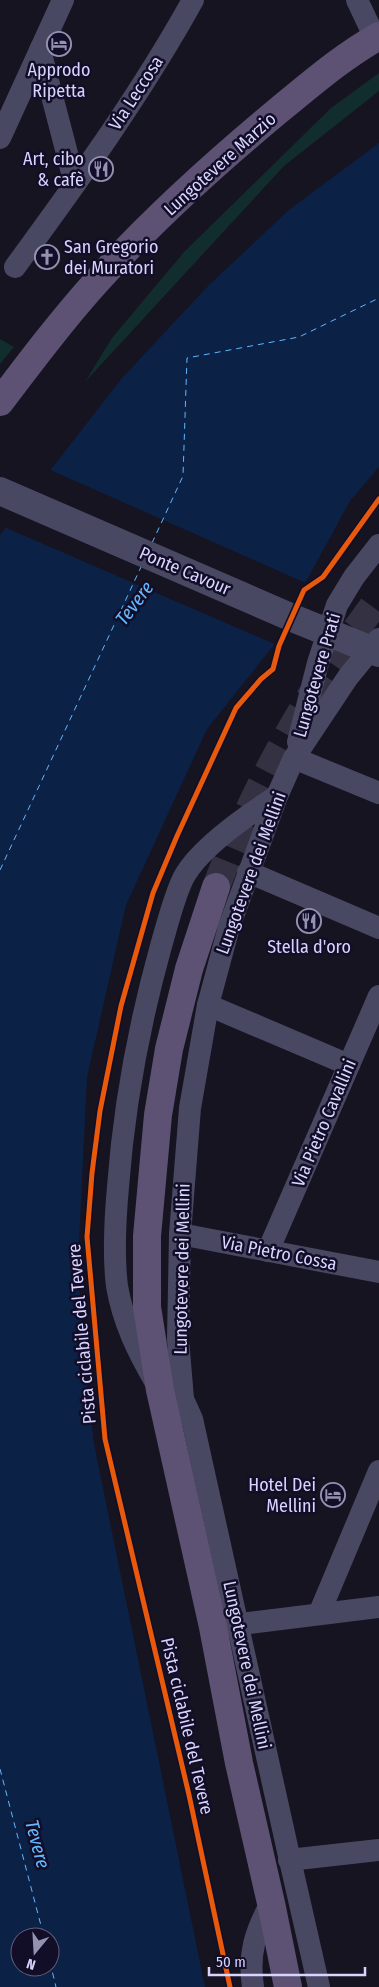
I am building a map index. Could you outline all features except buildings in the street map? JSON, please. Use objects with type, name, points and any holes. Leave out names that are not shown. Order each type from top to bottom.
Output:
[{"type":"main road","name":"Lungotevere Marzio","points":[[0,402],[33,358],[96,282],[152,225],[249,135],[306,88],[377,37]]},
{"type":"main road","name":"Lungotevere dei Mellini","points":[[216,887],[191,962],[165,1071],[153,1152],[146,1236],[147,1307],[160,1390],[226,1625],[239,1763],[288,1987]]},
{"type":"street","points":[[0,138],[63,0]]},
{"type":"street","name":"Via Leccosa","points":[[15,267],[75,184],[158,61],[192,0]]},
{"type":"street","points":[[357,0],[377,37]]},
{"type":"street","points":[[40,50],[75,184]]},
{"type":"street","name":"Ponte Cavour","points":[[0,491],[295,619],[328,632],[376,647]]},
{"type":"street","name":"Lungotevere Prati","points":[[294,758],[318,662],[337,605],[354,577],[379,545]]},
{"type":"street","name":"Lungotevere dei Mellini","points":[[319,1987],[289,1860],[226,1625],[192,1419],[183,1399],[178,1339],[180,1234],[190,1108],[208,1005],[229,927],[276,796],[294,758],[348,677],[376,647]]},
{"type":"street","points":[[294,758],[379,793]]},
{"type":"street","points":[[160,1390],[137,1350],[125,1321],[116,1276],[116,1203],[131,1071],[166,928],[186,874],[207,850],[255,810],[276,796]]},
{"type":"street","points":[[248,872],[379,928]]},
{"type":"street","name":"Via Pietro Cavallini","points":[[268,1251],[379,996]]},
{"type":"street","points":[[208,1005],[349,1065]]},
{"type":"street","name":"Via Pietro Cossa","points":[[180,1234],[379,1272]]},
{"type":"street","points":[[319,1614],[379,1471]]},
{"type":"street","points":[[226,1625],[379,1607]]},
{"type":"street","points":[[289,1860],[379,1850]]},
{"type":"street","points":[[253,1987],[251,1957],[260,1925],[271,1903]]},
{"type":"green space","points":[[379,73],[379,91],[284,166],[85,382],[112,338],[184,252],[331,108]]},
{"type":"green space","points":[[0,339],[14,347],[0,364]]},
{"type":"water","name":"Tevere","points":[[379,143],[379,467],[350,501],[303,587],[281,636],[207,729],[126,905],[87,1077],[78,1264],[83,1348],[94,1444],[205,1987],[0,1987],[0,535],[122,378],[209,285],[290,209]]},
{"type":"pier","points":[[48,469],[308,584],[283,637],[277,645],[4,527]]},
{"type":"ferry route","points":[[152,543],[183,476],[187,358],[299,337],[379,298]]},
{"type":"ferry route","points":[[0,870],[141,567]]},
{"type":"ferry route","points":[[0,1769],[41,1927]]},
{"type":"ferry route","points":[[54,1977],[56,1987]]},
{"type":"tunnel","points":[[216,887],[249,810],[302,710],[324,675],[379,598]]},
{"type":"cycle path","name":"Pista ciclabile del Tevere","points":[[230,1987],[189,1795],[105,1439],[87,1237],[92,1173],[100,1111],[121,1006],[153,893],[177,836],[236,708],[261,679],[273,669],[279,646],[304,590],[323,577],[379,499]]},
{"type":"place","name":"Approdo Ripetta","points":[[59,44]]},
{"type":"place","name":"Art, cibo & cafè","points":[[101,169]]},
{"type":"place","name":"San Gregorio dei Muratori","points":[[47,257]]},
{"type":"place","name":"Stella d'oro","points":[[309,921]]},
{"type":"place","name":"Hotel Dei Mellini","points":[[333,1495]]}]
